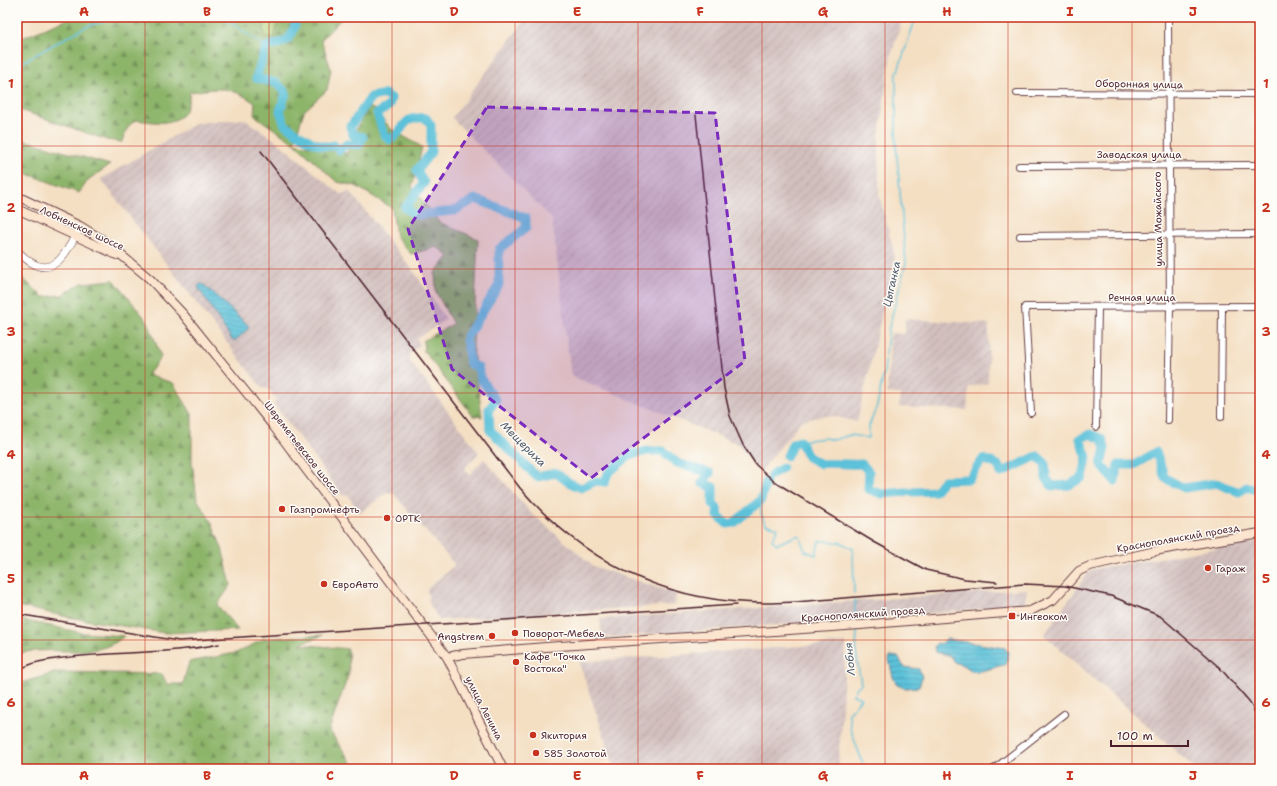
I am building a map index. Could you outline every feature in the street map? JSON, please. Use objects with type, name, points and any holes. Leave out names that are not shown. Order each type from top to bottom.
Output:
[{"type":"main road","name":"Лобненское шоссе","points":[[17,196],[80,226],[103,240],[128,261]]},
{"type":"main road","name":"Лобненское шоссе","points":[[17,209],[76,235],[128,261]]},
{"type":"main road","name":"Шереметьевское шоссе","points":[[128,261],[150,279],[198,333],[274,427],[448,657]]},
{"type":"main road","name":"Краснополянский проезд","points":[[448,657],[463,654],[546,647],[865,625],[1030,611],[1053,600],[1079,571],[1089,566],[1160,550],[1260,534]]},
{"type":"main road","name":"улица Ленина","points":[[448,657],[503,769]]},
{"type":"street","name":"улица Можайского","points":[[1168,17],[1167,164],[1170,307],[1168,420]]},
{"type":"street","name":"Оборонная улица","points":[[1017,92],[1260,94]]},
{"type":"street","name":"Заводская улица","points":[[1019,166],[1260,164]]},
{"type":"street","points":[[17,250],[34,266],[50,266],[63,257],[80,226]]},
{"type":"street","points":[[1020,236],[1260,234]]},
{"type":"street","name":"Речная улица","points":[[1031,413],[1025,307],[1260,306]]},
{"type":"street","points":[[1096,427],[1098,307]]},
{"type":"street","points":[[1221,417],[1222,307]]},
{"type":"street","points":[[994,769],[1064,714]]},
{"type":"highlighted area","points":[[487,107],[715,113],[745,361],[591,478],[452,369],[408,229]]},
{"type":"shaded area","points":[[527,17],[903,17],[890,59],[879,136],[879,194],[895,257],[857,422],[833,416],[823,416],[801,421],[760,472],[738,444],[571,376],[552,219],[452,118]]},
{"type":"shaded area","points":[[245,119],[275,140],[340,194],[350,192],[412,269],[446,319],[417,339],[420,345],[410,353],[409,360],[479,453],[464,469],[470,474],[484,459],[531,513],[593,566],[676,594],[675,605],[439,620],[429,603],[427,589],[455,565],[393,493],[387,492],[360,513],[347,494],[343,496],[274,404],[276,399],[269,389],[262,388],[101,179],[196,123]]},
{"type":"shaded area","points":[[905,319],[989,324],[988,383],[969,387],[967,410],[899,407],[900,394],[887,393],[891,333],[905,334]]},
{"type":"shaded area","points":[[1260,541],[1260,769],[1196,769],[1044,635],[1090,570]]},
{"type":"shaded area","points":[[1027,589],[1024,606],[602,638],[600,619]]},
{"type":"shaded area","points":[[846,643],[838,769],[615,769],[579,662]]},
{"type":"green space","points":[[73,17],[343,17],[321,40],[331,69],[327,90],[304,111],[294,143],[254,115],[255,103],[238,93],[224,89],[190,92],[185,111],[175,120],[169,122],[155,122],[135,120],[128,127],[122,142],[107,140],[17,109],[17,40]]},
{"type":"green space","points":[[264,17],[278,17],[275,37],[264,38]]},
{"type":"green space","points":[[369,107],[375,110],[391,129],[422,147],[412,187],[439,222],[478,239],[473,349],[482,417],[473,416],[424,351],[423,341],[453,324],[436,292],[435,273],[449,256],[437,247],[411,254],[396,236],[392,208],[356,186],[337,182],[294,143],[347,153],[358,126]]},
{"type":"green space","points":[[17,138],[110,165],[89,179],[79,193],[17,170]]},
{"type":"green space","points":[[17,273],[43,297],[62,295],[82,283],[114,280],[148,322],[161,357],[148,375],[173,383],[192,414],[192,462],[197,499],[212,523],[222,548],[231,585],[217,605],[238,630],[165,633],[68,617],[17,606]]},
{"type":"green space","points":[[17,619],[83,633],[124,636],[113,644],[100,648],[72,651],[30,651],[17,654]]},
{"type":"green space","points":[[323,635],[300,644],[348,649],[349,673],[329,730],[356,769],[17,769],[17,684],[58,672],[162,674],[167,684],[183,684],[189,662],[236,653],[264,639]]},
{"type":"water","points":[[203,284],[248,325],[249,328],[235,341],[232,340],[199,289],[198,286]]},
{"type":"water","points":[[947,639],[1005,648],[1009,654],[1005,665],[980,671],[972,671],[965,666],[954,662],[950,656],[935,652],[934,646],[937,643],[941,644]]},
{"type":"water","points":[[890,656],[898,657],[904,667],[919,669],[922,677],[919,687],[904,688],[897,685],[893,677],[889,660]]},
{"type":"waterway","points":[[17,65],[87,26],[122,17]]},
{"type":"waterway","points":[[222,17],[266,47]]},
{"type":"waterway","name":"Мещериха","points":[[296,17],[293,31],[288,39],[266,47],[256,78],[277,83],[286,93],[280,111],[285,125],[322,146],[334,145],[339,150],[347,144],[359,145],[363,137],[353,135],[350,127],[371,97],[385,94],[391,98],[389,106],[377,113],[384,135],[390,140],[408,121],[412,119],[426,118],[431,125],[431,152],[417,170],[424,183],[405,208],[416,215],[454,211],[475,199],[526,218],[526,228],[499,249],[499,285],[466,338],[470,364],[478,367],[481,379],[496,400],[489,409],[490,430],[537,477],[556,473],[568,482],[581,488],[596,481],[605,482],[608,473],[632,454],[648,451],[663,451],[677,463],[710,473],[702,483],[713,487],[713,504],[717,508],[718,516],[727,524],[734,523],[761,500],[766,482]]},
{"type":"waterway","name":"Цыганка","points":[[800,441],[825,438],[833,440],[850,435],[869,438],[869,426],[877,406],[884,372],[889,327],[906,263],[896,145],[896,77],[916,17]]},
{"type":"waterway","name":"Мещериха","points":[[913,492],[935,491],[944,480],[969,479],[983,459],[998,465],[1001,473],[1037,456],[1045,463],[1046,478],[1052,486],[1069,485],[1083,477],[1087,457],[1080,439],[1090,434],[1102,439],[1105,448],[1101,465],[1115,481],[1118,465],[1134,465],[1156,452],[1165,478],[1184,488],[1216,483],[1239,492],[1247,487],[1260,491]]},
{"type":"waterway","name":"Мещериха","points":[[787,456],[793,443],[800,441],[808,457],[821,464],[862,464],[869,472],[868,489],[882,494],[907,492]]},
{"type":"waterway","name":"Мещериха","points":[[771,475],[782,468]]},
{"type":"waterway","name":"Лобня","points":[[761,500],[761,513],[765,524],[778,528],[772,540],[777,544],[799,535],[805,551],[816,555],[819,541],[840,542],[853,549],[854,593]]},
{"type":"waterway","name":"Лобня","points":[[855,600],[855,621]]},
{"type":"waterway","name":"Лобня","points":[[857,630],[856,653],[861,684],[857,687],[853,695],[861,698],[849,713],[850,728],[865,769]]},
{"type":"railway","points":[[696,115],[724,388],[730,416],[743,445],[756,465],[775,482],[874,542],[926,570],[965,579],[997,582]]},
{"type":"railway","points":[[261,151],[520,488],[545,514],[571,537],[600,557],[630,573],[661,586],[694,595],[729,601],[766,603],[788,602],[1025,584],[1065,586],[1111,596],[1160,616],[1220,668],[1249,701],[1260,722]]},
{"type":"railway","points":[[17,614],[179,641],[736,605]]},
{"type":"railway","points":[[17,670],[36,662],[87,655],[175,650],[219,644]]},
{"type":"place","name":"Газпромнефть","points":[[282,509]]},
{"type":"place","name":"ОРТК","points":[[387,518]]},
{"type":"place","name":"Гараж","points":[[1208,568]]},
{"type":"place","name":"ЕвроАвто","points":[[324,584]]},
{"type":"place","name":"Ингеоком","points":[[1012,616]]},
{"type":"place","name":"Поворот-Мебель","points":[[515,633]]},
{"type":"place","name":"Angstrem","points":[[492,636]]},
{"type":"place","name":"Кафе \"Точка Востока\"","points":[[516,662]]},
{"type":"place","name":"Якитория","points":[[533,735]]},
{"type":"place","name":"585 Золотой","points":[[536,753]]}]
